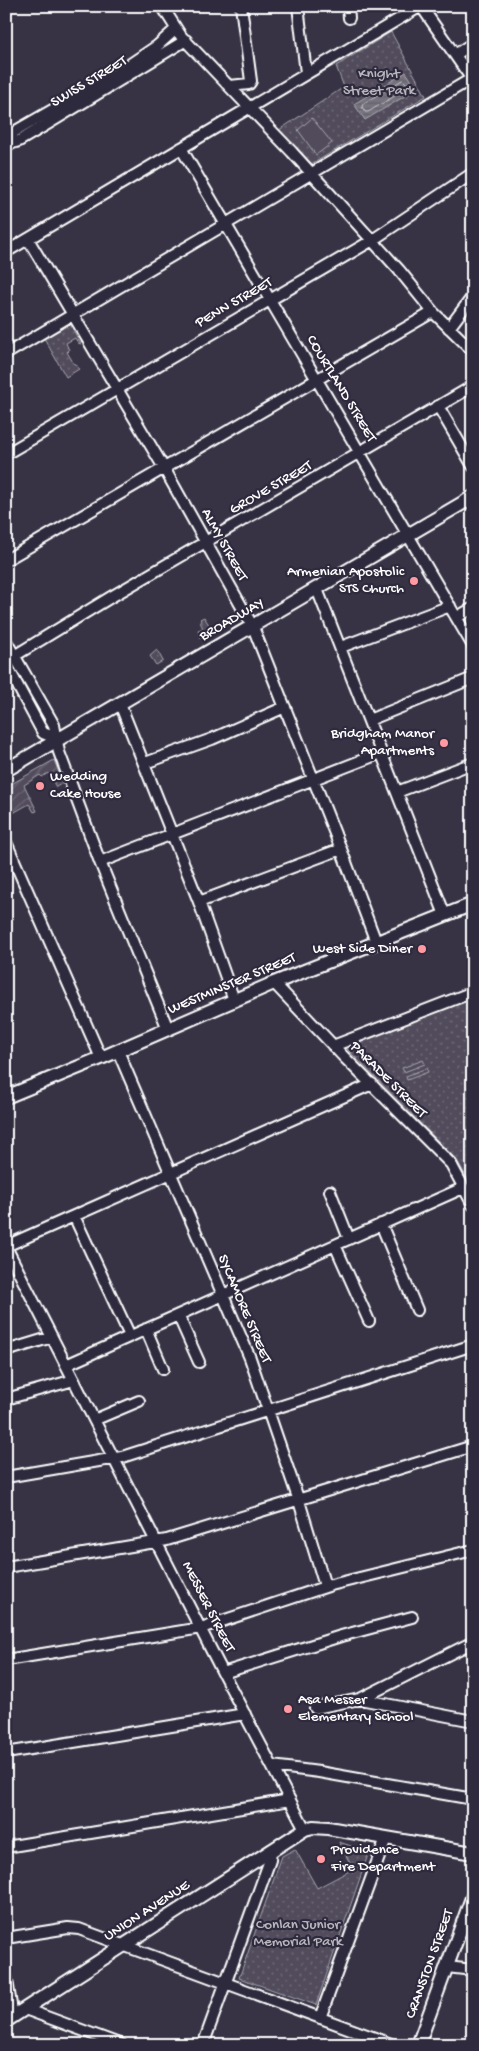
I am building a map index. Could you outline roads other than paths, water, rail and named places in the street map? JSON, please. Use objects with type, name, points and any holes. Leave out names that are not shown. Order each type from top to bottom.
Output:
[{"type":"main road","name":"BROADWAY","points":[[10,765],[120,704],[473,497]]},
{"type":"main road","name":"WESTMINSTER STREET","points":[[6,1097],[118,1051],[274,983],[473,904]]},
{"type":"main road","points":[[305,1829],[325,1827],[473,1854]]},
{"type":"main road","name":"UNION AVENUE","points":[[9,2018],[305,1829]]},
{"type":"main road","name":"CRANSTON STREET","points":[[418,2045],[473,1895]]},
{"type":"street","points":[[162,6],[176,29],[311,174],[398,270],[433,312],[473,351]]},
{"type":"street","points":[[230,86],[249,84],[251,81],[241,6]]},
{"type":"street","points":[[298,6],[306,73]]},
{"type":"street","points":[[348,6],[349,18]]},
{"type":"street","points":[[6,252],[421,6],[472,80],[6,354]]},
{"type":"street","name":"SWISS STREET","points":[[6,144],[14,132],[120,71],[157,46],[176,29]]},
{"type":"street","name":"SWISS STREET","points":[[6,144],[18,141],[39,129],[186,40]]},
{"type":"street","points":[[455,55],[473,43]]},
{"type":"street","name":"COURTLAND STREET","points":[[181,148],[361,452],[473,646]]},
{"type":"street","name":"PENN STREET","points":[[6,454],[371,241],[473,173]]},
{"type":"street","name":"ALMY STREET","points":[[28,239],[164,468],[253,627],[376,942]]},
{"type":"street","points":[[449,328],[473,296]]},
{"type":"street","points":[[6,560],[433,312]]},
{"type":"street","name":"GROVE STREET","points":[[9,660],[473,386]]},
{"type":"street","points":[[438,406],[473,466]]},
{"type":"street","points":[[317,589],[445,915]]},
{"type":"street","points":[[341,648],[450,606]]},
{"type":"street","points":[[456,617],[473,608]]},
{"type":"street","points":[[6,641],[9,660],[54,725],[59,752],[100,862],[168,1029]]},
{"type":"street","points":[[369,720],[473,678]]},
{"type":"street","points":[[120,704],[198,902],[234,1000]]},
{"type":"street","points":[[144,763],[212,739],[285,707]]},
{"type":"street","points":[[100,862],[381,753]]},
{"type":"street","points":[[397,792],[473,763]]},
{"type":"street","points":[[6,842],[101,1058]]},
{"type":"street","points":[[198,902],[341,849]]},
{"type":"street","name":"PARADE STREET","points":[[274,983],[333,1046],[451,1164],[473,1205]]},
{"type":"street","points":[[333,1046],[473,992]]},
{"type":"street","name":"SYCAMORE STREET","points":[[118,1051],[250,1358],[299,1501],[325,1586]]},
{"type":"street","points":[[6,1246],[372,1084]]},
{"type":"street","points":[[66,1365],[464,1188]]},
{"type":"street","points":[[330,1192],[349,1238]]},
{"type":"street","points":[[74,1216],[130,1336]]},
{"type":"street","points":[[381,1224],[417,1310]]},
{"type":"street","points":[[334,1245],[369,1321]]},
{"type":"street","name":"MESSER STREET","points":[[6,1246],[223,1673],[305,1829]]},
{"type":"street","points":[[178,1315],[199,1362]]},
{"type":"street","points":[[146,1329],[163,1369]]},
{"type":"street","points":[[6,1351],[52,1337]]},
{"type":"street","points":[[6,1477],[114,1459],[473,1345]]},
{"type":"street","points":[[6,1399],[74,1380]]},
{"type":"street","points":[[94,1420],[139,1401]]},
{"type":"street","points":[[6,1567],[157,1542],[299,1501],[473,1446]]},
{"type":"street","points":[[6,1660],[201,1628],[325,1586],[473,1550]]},
{"type":"street","points":[[223,1673],[341,1636],[412,1617]]},
{"type":"street","points":[[315,1708],[360,1700],[473,1642]]},
{"type":"street","points":[[360,1700],[473,1721]]},
{"type":"street","points":[[6,1753],[245,1714]]},
{"type":"street","points":[[272,1766],[320,1772],[473,1799]]},
{"type":"street","points":[[6,1847],[290,1800]]},
{"type":"street","points":[[320,2018],[386,1838]]},
{"type":"street","points":[[203,2045],[270,1860],[271,1850]]},
{"type":"street","points":[[6,1938],[74,1928],[394,2045]]},
{"type":"street","points":[[447,1967],[473,1970]]},
{"type":"street","points":[[6,1974],[9,2018]]},
{"type":"street","points":[[25,2009],[122,2045]]},
{"type":"water","points":[[406,72],[417,89],[365,120],[354,104]]},
{"type":"place","name":"Armenian Apostolic STS Church","points":[[414,581]]},
{"type":"place","name":"Bridgham Manor Apartments","points":[[444,743]]},
{"type":"place","name":"Wedding Cake House","points":[[40,786]]},
{"type":"place","name":"West Side Diner","points":[[422,949]]},
{"type":"place","name":"Asa Messer Elementary School","points":[[288,1709]]},
{"type":"place","name":"Providence Fire Department","points":[[321,1859]]},
{"type":"park label","name":"Knight Street Park","points":[[379,82]]},
{"type":"park label","name":"Conlan Junior Memorial Park","points":[[298,1934]]}]
